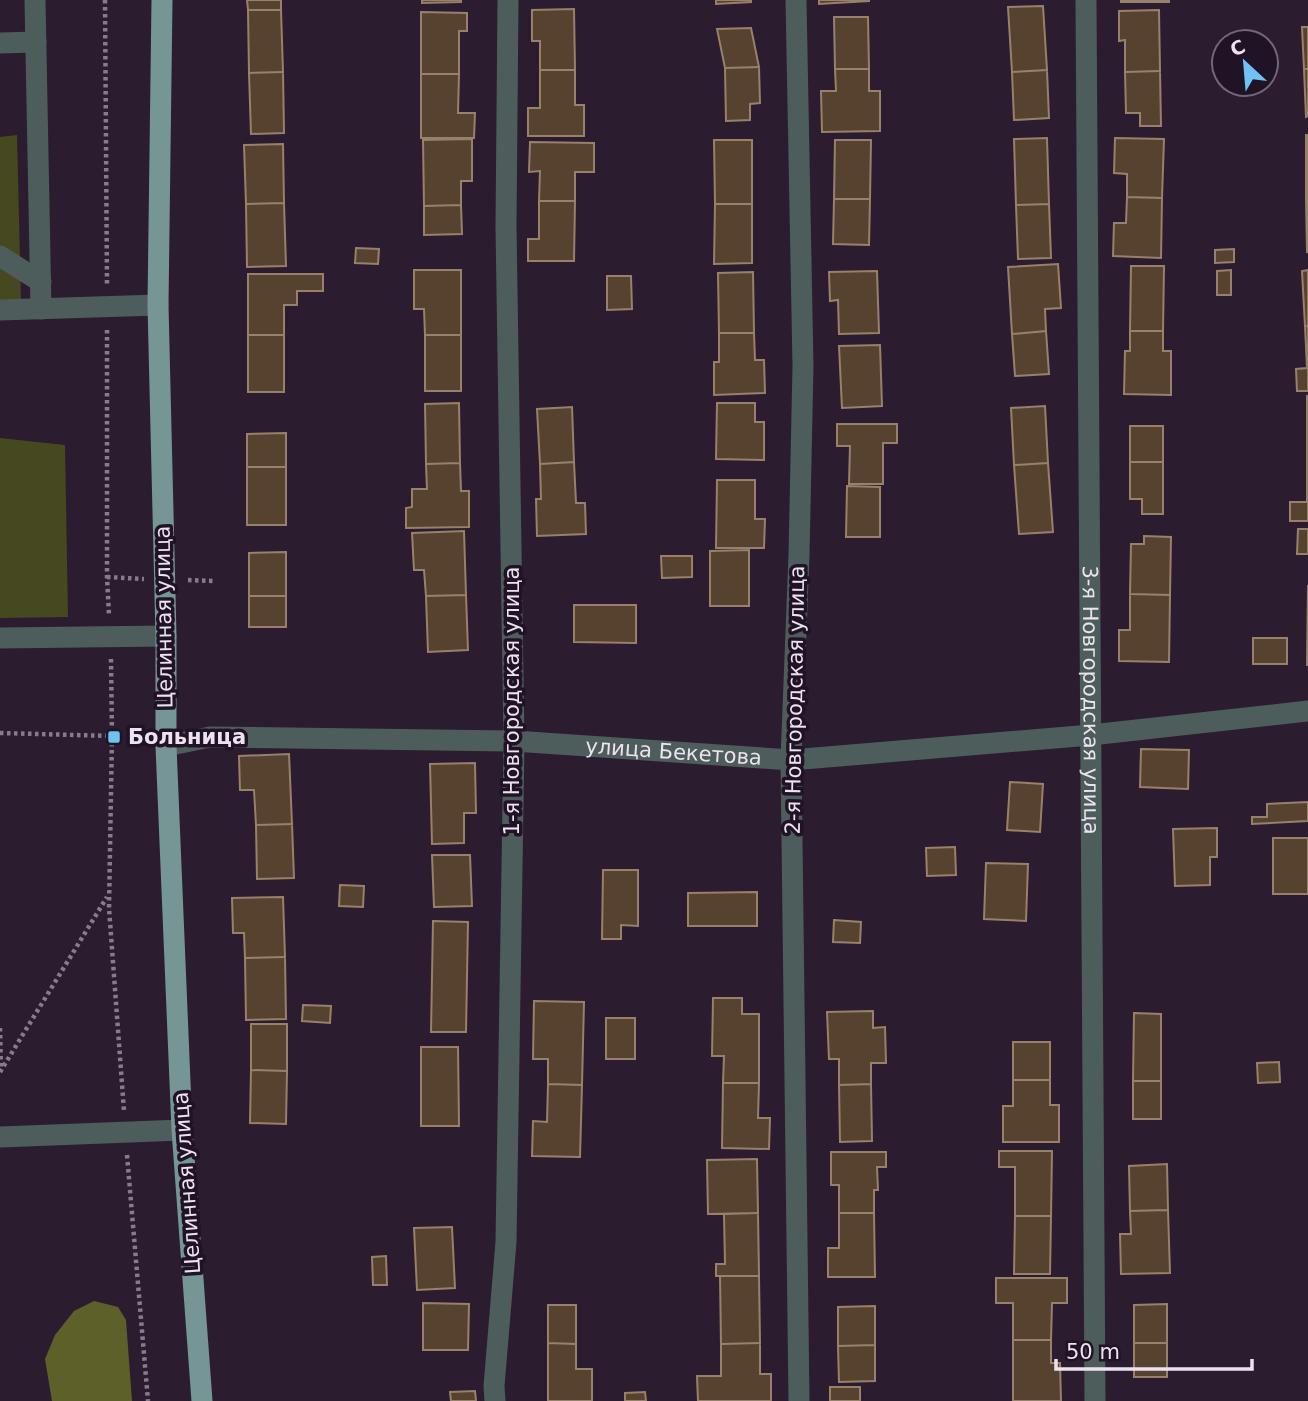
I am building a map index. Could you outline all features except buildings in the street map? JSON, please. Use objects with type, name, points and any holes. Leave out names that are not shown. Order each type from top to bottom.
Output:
[{"type":"main road","name":"Целинная улица","points":[[162,0],[158,305],[166,746],[182,1130],[202,1401]]},
{"type":"street","points":[[35,0],[41,309]]},
{"type":"street","name":"1-я Новгородская улица","points":[[495,1401],[506,1242],[514,741],[506,226],[508,0]]},
{"type":"street","name":"2-я Новгородская улица","points":[[796,0],[803,366],[791,760],[799,1401]]},
{"type":"street","name":"3-я Новгородская улица","points":[[1086,0],[1095,1401]]},
{"type":"street","points":[[0,43],[36,42]]},
{"type":"street","points":[[0,256],[41,282]]},
{"type":"street","points":[[0,310],[158,305]]},
{"type":"street","points":[[0,638],[166,636]]},
{"type":"street","name":"улица Бекетова","points":[[166,746],[210,737],[514,741],[791,760],[1091,735],[1308,711]]},
{"type":"street","points":[[0,1137],[182,1130]]},
{"type":"path","points":[[105,0],[107,578],[111,636],[112,736],[109,894],[148,1401]]},
{"type":"path","points":[[0,733],[112,736]]},
{"type":"path","points":[[1,1071],[109,894]]},
{"type":"path","points":[[0,1028],[1,1071]]},
{"type":"green space","points":[[17,135],[21,302],[0,302],[0,137]]},
{"type":"green space","points":[[0,438],[65,445],[68,617],[0,618]]},
{"type":"green space","points":[[94,1301],[118,1307],[126,1320],[132,1401],[52,1401],[45,1359],[55,1335],[74,1311]]},
{"type":"place","name":"Больница","points":[[114,737]]}]
